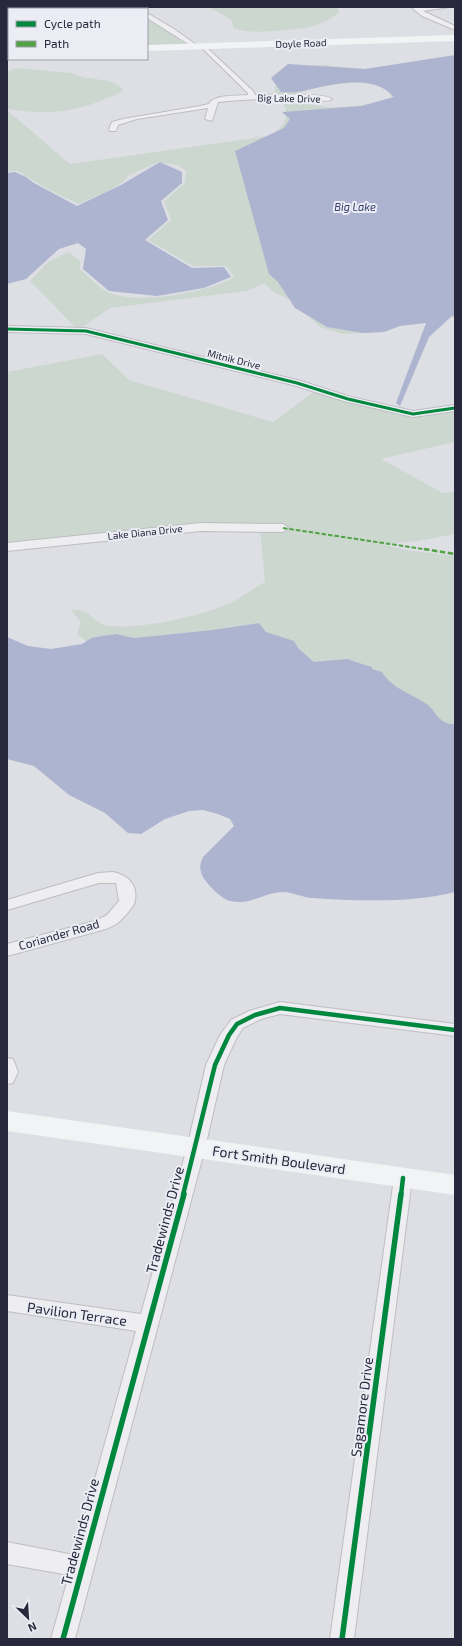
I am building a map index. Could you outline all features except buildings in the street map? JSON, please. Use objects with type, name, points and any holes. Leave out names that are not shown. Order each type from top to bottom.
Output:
[{"type":"main road","name":"Doyle Road","points":[[148,48],[455,38]]},
{"type":"main road","name":"Fort Smith Boulevard","points":[[7,1121],[455,1185]]},
{"type":"street","points":[[417,9],[447,7]]},
{"type":"street","points":[[417,9],[424,15],[455,28]]},
{"type":"street","points":[[148,16],[168,29],[182,35],[199,46]]},
{"type":"street","name":"Big Lake Drive","points":[[199,46],[252,93],[250,97],[308,97],[328,99]]},
{"type":"street","points":[[209,118],[213,102],[220,98],[250,97]]},
{"type":"street","points":[[113,129],[116,124],[130,119],[196,110],[212,105]]},
{"type":"street","name":"Mitnik Drive","points":[[7,329],[86,331],[297,383],[348,399],[413,414],[455,408]]},
{"type":"street","name":"Lake Diana Drive","points":[[7,547],[201,527],[283,528]]},
{"type":"street","name":"Coriander Road","points":[[7,905],[98,878],[111,876],[121,878],[125,882],[127,888],[127,902],[113,919],[100,925],[7,950]]},
{"type":"street","name":"Tradewinds Drive","points":[[63,1639],[196,1148],[215,1065],[229,1035],[237,1024],[255,1015],[280,1008],[314,1011],[455,1030]]},
{"type":"street","points":[[7,1064],[9,1072],[7,1078]]},
{"type":"street","name":"Sagamore Drive","points":[[342,1639],[403,1178]]},
{"type":"street","name":"Pavilion Terrace","points":[[7,1303],[148,1324]]},
{"type":"street","points":[[7,1553],[82,1567]]},
{"type":"shaded area","points":[[208,7],[337,7],[339,12],[324,22],[308,27],[292,30],[254,32],[233,28],[232,20]]},
{"type":"shaded area","points":[[148,18],[191,45],[148,47]]},
{"type":"shaded area","name":"Big Lake","points":[[408,63],[455,82],[455,317],[439,318],[434,332],[430,336],[428,337],[429,320],[367,333],[343,334],[320,327],[293,301],[275,293],[264,283],[247,291],[110,308],[80,329],[77,329],[30,281],[49,261],[69,252],[80,261],[80,269],[93,281],[106,291],[118,295],[133,297],[170,296],[207,288],[223,283],[234,277],[226,266],[193,266],[148,240],[171,220],[164,201],[185,183],[186,171],[178,165],[158,162],[128,176],[120,184],[113,188],[79,204],[51,191],[18,171],[7,172],[7,110],[70,164],[268,136],[278,130],[284,123],[286,114],[283,102],[294,101],[328,107],[345,107],[368,104],[392,98],[386,88],[358,83],[325,86],[289,95],[274,92],[277,81],[300,66],[325,65],[363,69]]},
{"type":"shaded area","points":[[16,68],[72,73],[78,76],[112,82],[123,89],[116,95],[70,110],[33,112],[7,109],[7,72]]},
{"type":"shaded area","points":[[102,354],[129,380],[273,422],[315,391],[412,415],[455,410],[455,442],[381,459],[443,493],[455,492],[455,534],[418,541],[382,544],[406,550],[455,556],[455,724],[447,724],[441,720],[427,705],[399,689],[387,680],[382,672],[355,661],[314,662],[298,648],[294,641],[266,632],[259,623],[212,630],[134,638],[116,634],[91,638],[86,641],[77,634],[81,622],[71,610],[82,611],[96,621],[105,625],[131,626],[164,622],[212,610],[229,604],[265,582],[260,530],[288,531],[287,526],[231,523],[7,544],[7,372]]},
{"type":"water","name":"Big Lake","points":[[455,55],[455,316],[452,316],[429,337],[400,406],[396,403],[426,323],[400,326],[384,332],[363,333],[327,327],[295,308],[278,282],[269,274],[235,151],[284,128],[290,119],[282,112],[361,106],[394,97],[385,89],[375,85],[350,82],[298,92],[281,92],[271,78],[288,64],[365,69]]},
{"type":"water","points":[[160,162],[182,172],[182,183],[161,201],[168,220],[145,240],[192,268],[224,267],[231,277],[204,288],[157,296],[109,291],[83,269],[86,249],[78,243],[59,249],[26,279],[7,284],[7,173],[15,172],[26,177],[34,183],[77,206],[121,185]]},
{"type":"water","points":[[259,623],[266,632],[294,641],[298,648],[314,662],[347,659],[372,667],[372,669],[382,672],[391,683],[428,705],[444,722],[455,724],[455,892],[438,896],[403,900],[309,898],[283,892],[270,894],[244,902],[226,900],[205,880],[202,875],[200,864],[203,857],[234,826],[230,819],[203,810],[189,811],[165,819],[141,834],[128,833],[105,813],[69,795],[34,766],[7,759],[7,637],[28,646],[51,649],[82,644],[91,638],[116,634],[134,638],[212,630]]},
{"type":"marked path","points":[[283,528],[455,554]]},
{"type":"cycle path","points":[[7,329],[86,331],[297,383],[348,399],[413,414],[455,408]]},
{"type":"cycle path","points":[[63,1639],[196,1148],[215,1065],[229,1035],[237,1024],[255,1015],[280,1008],[314,1011],[455,1030]]},
{"type":"cycle path","points":[[342,1639],[403,1178]]}]
